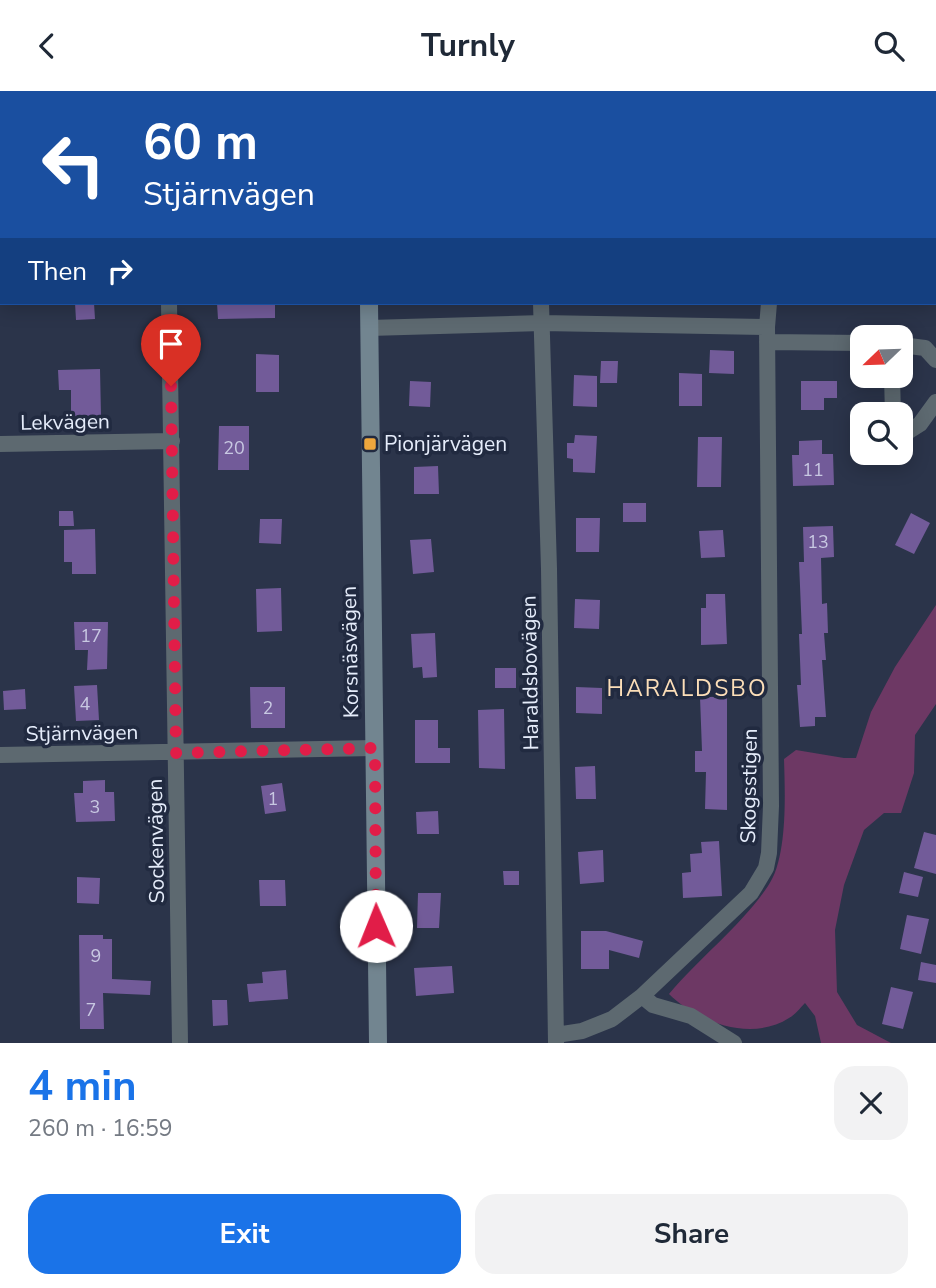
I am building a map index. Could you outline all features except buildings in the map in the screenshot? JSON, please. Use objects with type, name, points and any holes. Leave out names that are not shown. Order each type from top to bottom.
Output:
[{"type":"street","name":"Sockenvägen","points":[[169,305],[180,1043]]},
{"type":"street","name":"Korsnäsvägen","points":[[369,305],[378,1043]]},
{"type":"street","name":"Haraldsbovägen","points":[[541,305],[556,1039]]},
{"type":"street","name":"Skogsstigen","points":[[556,1039],[600,1026],[642,996],[751,893],[761,879],[769,853],[769,305]]},
{"type":"street","points":[[369,328],[542,323],[850,342]]},
{"type":"street","points":[[914,347],[925,348],[936,360]]},
{"type":"street","points":[[913,428],[936,402]]},
{"type":"street","name":"Lekvägen","points":[[0,444],[172,441]]},
{"type":"street","name":"Stjärnvägen","points":[[0,755],[375,748]]},
{"type":"street","points":[[642,996],[653,1005],[691,1016],[734,1043]]},
{"type":"shaded area","points":[[936,605],[936,704],[915,735],[914,773],[901,813],[884,813],[864,830],[844,885],[835,930],[837,992],[857,1025],[891,1043],[821,1043],[815,1016],[805,1003],[789,1018],[759,1028],[726,1026],[695,1013],[669,994],[746,915],[774,874],[784,825],[784,759],[796,750],[856,758],[871,712],[895,667]]},
{"type":"place","name":"Pionjärvägen","points":[[370,444]]},
{"type":"district","name":"HARALDSBO","points":[[687,688]]},
{"type":"route","points":[[171,386],[176,753],[375,748],[376,926]]}]
